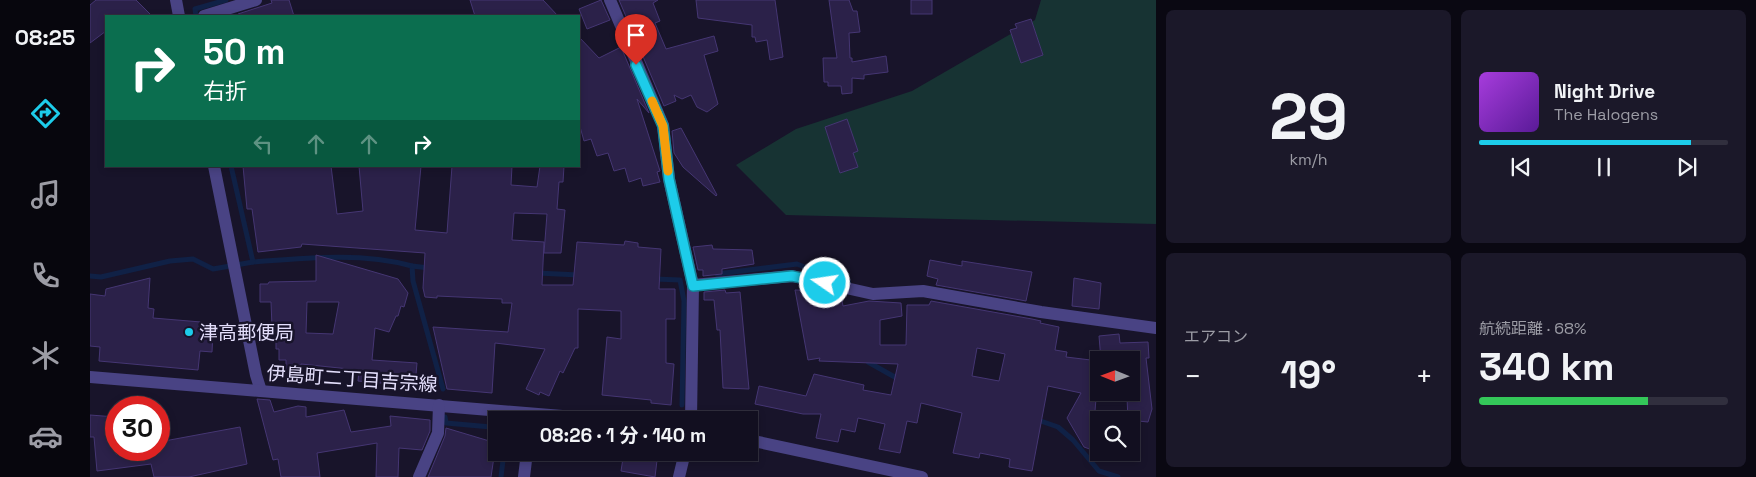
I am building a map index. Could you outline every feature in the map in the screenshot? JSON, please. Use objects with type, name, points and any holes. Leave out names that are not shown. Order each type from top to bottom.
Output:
[{"type":"street","points":[[172,0],[179,15]]},
{"type":"street","points":[[207,15],[256,0]]},
{"type":"street","points":[[610,0],[663,126],[669,179],[693,286],[691,411]]},
{"type":"street","points":[[214,167],[256,376],[261,391]]},
{"type":"street","points":[[693,286],[792,276],[873,294],[923,291],[1050,314],[1139,328],[1156,328]]},
{"type":"street","name":"伊島町二丁目吉宗線","points":[[90,377],[439,405],[488,411]]},
{"type":"street","points":[[419,477],[438,433],[439,405]]},
{"type":"street","points":[[758,442],[922,477]]},
{"type":"street","points":[[524,477],[525,461]]},
{"type":"street","points":[[679,477],[683,461]]},
{"type":"green space","points":[[1041,0],[1156,0],[1156,224],[786,215],[736,165],[796,129],[912,91],[1035,20]]},
{"type":"building","points":[[96,0],[136,0],[151,15],[105,15],[105,32],[90,43],[90,5]]},
{"type":"building","points":[[271,0],[289,0],[294,15],[238,15],[238,14],[272,3]]},
{"type":"building","points":[[470,0],[543,0],[557,15],[475,15]]},
{"type":"building","points":[[601,0],[610,20],[587,29],[579,9]]},
{"type":"building","points":[[619,0],[658,0],[653,3],[660,21],[655,23],[666,49],[714,36],[718,51],[704,55],[718,104],[707,112],[697,107],[691,95],[682,99],[674,95],[676,101],[664,106]]},
{"type":"building","points":[[696,0],[775,0],[783,57],[770,60],[767,40],[756,42],[755,37],[752,37],[752,25],[698,18]]},
{"type":"building","points":[[829,0],[849,0],[853,11],[857,11],[860,32],[849,33],[850,58],[852,58],[852,62],[886,56],[888,72],[864,75],[864,79],[852,78],[852,93],[842,94],[841,86],[828,86],[828,82],[824,82],[823,58],[837,58]]},
{"type":"building","points":[[911,0],[932,0],[932,14],[911,14]]},
{"type":"building","points":[[1031,19],[1043,55],[1021,63],[1010,30],[1017,28],[1015,24]]},
{"type":"building","points":[[580,38],[599,58],[621,47],[649,113],[637,99],[660,171],[657,172],[660,182],[643,186],[641,178],[629,182],[625,168],[614,171],[608,153],[597,156],[591,139],[584,141],[580,127]]},
{"type":"building","points":[[847,119],[858,151],[853,153],[858,167],[840,173],[825,127]]},
{"type":"building","points":[[681,128],[716,196],[683,167],[674,153],[672,131]]},
{"type":"building","points":[[243,167],[331,167],[337,214],[363,211],[359,167],[421,167],[415,230],[447,233],[452,167],[512,167],[511,185],[537,187],[540,167],[564,167],[563,182],[559,182],[557,209],[565,210],[561,253],[544,253],[547,214],[514,213],[512,240],[544,242],[542,285],[573,285],[577,242],[624,245],[625,241],[638,243],[638,247],[661,249],[659,289],[675,289],[675,319],[666,319],[666,363],[674,364],[671,405],[651,403],[651,400],[602,395],[607,337],[621,339],[621,311],[578,309],[578,348],[575,348],[563,373],[560,371],[549,396],[540,392],[539,395],[526,389],[545,349],[495,343],[492,393],[447,389],[433,327],[508,332],[512,303],[502,303],[502,299],[425,297],[423,288],[425,253],[302,244],[301,247],[258,252],[252,209],[247,209]]},
{"type":"building","points":[[712,245],[713,249],[752,250],[754,264],[722,269],[722,274],[703,276],[703,270],[698,270],[693,247]]},
{"type":"building","points":[[316,255],[398,279],[408,293],[404,307],[401,306],[389,332],[375,328],[372,360],[417,363],[415,386],[358,381],[359,370],[301,364],[301,371],[286,372],[286,360],[279,360],[279,349],[276,349],[276,327],[272,327],[271,302],[260,302],[260,284],[268,284],[269,282],[316,281]],"holes":[[[307,302],[339,302],[333,334],[306,333]]]},
{"type":"building","points":[[930,260],[962,266],[962,261],[1032,272],[1026,301],[936,285],[938,279],[927,276]]},
{"type":"building","points":[[150,278],[148,308],[154,309],[153,318],[201,322],[200,331],[213,332],[212,352],[200,351],[198,370],[99,361],[100,347],[90,346],[90,294],[105,296],[106,289]]},
{"type":"building","points":[[1074,278],[1101,283],[1099,309],[1072,306]]},
{"type":"building","points":[[725,290],[726,293],[740,292],[749,389],[723,388],[720,330],[717,330],[714,300],[704,300],[704,292]]},
{"type":"building","points":[[795,290],[821,291],[841,295],[843,306],[869,301],[901,303],[902,316],[880,320],[880,345],[906,345],[907,305],[929,305],[931,301],[1041,321],[1040,323],[1059,327],[1055,350],[1067,352],[1066,357],[1090,360],[1090,401],[1096,401],[1095,411],[1090,411],[1090,449],[1084,447],[1067,418],[1081,393],[1048,386],[1032,471],[1009,467],[1010,459],[980,453],[979,458],[953,453],[962,413],[921,403],[917,423],[907,421],[900,453],[879,449],[885,424],[858,418],[855,432],[841,429],[838,442],[816,438],[821,414],[803,414],[755,404],[759,386],[806,396],[814,374],[864,385],[863,390],[891,395],[898,364],[819,361],[820,358],[808,360]],"holes":[[[977,348],[1005,354],[999,381],[972,376]]]},
{"type":"building","points":[[1119,334],[1120,343],[1148,342],[1149,358],[1146,358],[1152,409],[1148,422],[1140,421],[1140,411],[1128,411],[1127,401],[1140,401],[1140,351],[1100,351],[1099,336]]},
{"type":"building","points":[[257,399],[270,400],[274,412],[298,406],[306,407],[306,417],[344,410],[351,432],[391,426],[390,416],[430,420],[430,431],[422,450],[399,448],[398,477],[376,477],[377,443],[317,453],[320,477],[281,477],[278,459],[273,460]]},
{"type":"building","points":[[90,415],[105,416],[105,461],[170,461],[170,440],[240,427],[247,464],[189,477],[154,477],[151,464],[97,471],[94,437],[90,437]]},
{"type":"building","points":[[446,428],[488,441],[488,461],[493,461],[491,477],[428,477],[445,436]]},
{"type":"building","points":[[623,461],[657,461],[655,477],[621,471]]},
{"type":"waterway","points":[[196,15],[195,9],[226,0]]},
{"type":"waterway","points":[[231,167],[253,262],[333,257],[373,259],[412,266],[413,281],[443,389]]},
{"type":"waterway","points":[[90,276],[101,277],[170,261],[193,259],[213,269],[253,262]]},
{"type":"waterway","points":[[717,274],[797,264],[824,275],[848,280],[849,284]]},
{"type":"waterway","points":[[412,266],[429,268]]},
{"type":"waterway","points":[[537,273],[579,275]]},
{"type":"waterway","points":[[655,279],[680,280],[684,301],[682,405]]},
{"type":"waterway","points":[[866,358],[868,362],[900,380]]},
{"type":"waterway","points":[[445,417],[446,423],[488,427]]},
{"type":"waterway","points":[[1035,419],[1058,427],[1073,440],[1099,471],[1118,477]]},
{"type":"waterway","points":[[501,477],[503,461]]},
{"type":"slow traffic","points":[[652,101],[663,126],[668,171]]},
{"type":"place","name":"津高郵便局","points":[[189,332]]},
{"type":"route","points":[[636,65],[663,126],[669,179],[693,286],[792,276],[825,283]]}]
